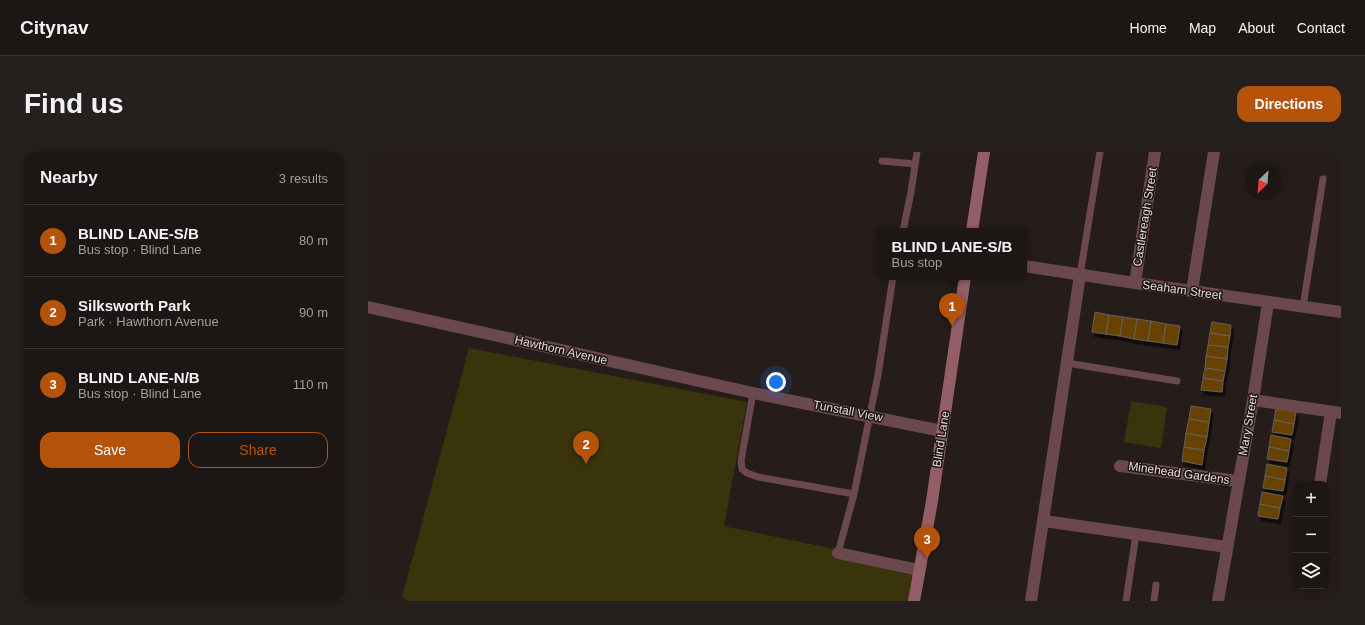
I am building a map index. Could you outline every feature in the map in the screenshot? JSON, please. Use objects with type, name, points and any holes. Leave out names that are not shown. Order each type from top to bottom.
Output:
[{"type":"street","points":[[972,228],[984,152]]},
{"type":"street","name":"Castlereagh Street","points":[[1135,283],[1155,152]]},
{"type":"street","points":[[1192,291],[1214,152]]},
{"type":"street","name":"Seaham Street","points":[[1027,266],[1268,303],[1341,312]]},
{"type":"street","points":[[1031,601],[1080,274]]},
{"type":"street","name":"Blind Lane","points":[[914,601],[932,501],[965,280]]},
{"type":"street","name":"Mary Street","points":[[1218,601],[1253,400],[1268,303]]},
{"type":"street","name":"Hawthorn Avenue","points":[[368,307],[753,393]]},
{"type":"street","name":"Tunstall View","points":[[753,393],[942,430]]},
{"type":"street","points":[[1253,400],[1336,413],[1321,481]]},
{"type":"street","name":"Minehead Gardens","points":[[1120,466],[1238,481]]},
{"type":"street","points":[[1044,521],[1227,547]]},
{"type":"street","points":[[838,553],[919,570]]},
{"type":"lane","points":[[904,228],[917,152]]},
{"type":"lane","points":[[1080,274],[1100,152]]},
{"type":"lane","points":[[882,161],[915,164]]},
{"type":"lane","points":[[1303,307],[1323,179]]},
{"type":"lane","points":[[838,553],[854,494],[878,375],[893,280]]},
{"type":"lane","points":[[1067,363],[1177,381]]},
{"type":"lane","points":[[753,393],[741,461],[742,469],[758,477],[854,494]]},
{"type":"lane","points":[[1126,601],[1136,534]]},
{"type":"lane","points":[[1154,601],[1156,585]]},
{"type":"shaded area","points":[[469,348],[747,402],[724,526],[834,549],[915,573],[911,601],[408,601],[402,597]]},
{"type":"shaded area","points":[[1131,401],[1167,407],[1161,448],[1124,442]]},
{"type":"building","points":[[1095,312],[1109,315],[1106,334],[1092,332]]},
{"type":"building","points":[[1109,315],[1123,317],[1120,336],[1106,334]]},
{"type":"building","points":[[1123,317],[1137,319],[1134,339],[1120,336]]},
{"type":"building","points":[[1137,319],[1151,321],[1148,341],[1134,339]]},
{"type":"building","points":[[1151,321],[1166,324],[1163,343],[1148,341]]},
{"type":"building","points":[[1212,322],[1231,325],[1230,336],[1210,333]]},
{"type":"building","points":[[1166,324],[1180,326],[1177,345],[1163,343]]},
{"type":"building","points":[[1210,333],[1230,336],[1228,347],[1208,345]]},
{"type":"building","points":[[1208,345],[1228,347],[1227,359],[1206,356]]},
{"type":"building","points":[[1206,356],[1227,359],[1225,371],[1205,368]]},
{"type":"building","points":[[1205,368],[1225,371],[1223,381],[1203,378]]},
{"type":"building","points":[[1203,378],[1223,381],[1222,392],[1201,390]]},
{"type":"building","points":[[1191,406],[1211,409],[1209,422],[1189,419]]},
{"type":"building","points":[[1276,408],[1296,412],[1294,424],[1274,420]]},
{"type":"building","points":[[1189,419],[1209,422],[1207,437],[1186,433]]},
{"type":"building","points":[[1274,420],[1294,424],[1292,435],[1272,432]]},
{"type":"building","points":[[1186,433],[1207,437],[1204,450],[1184,447]]},
{"type":"building","points":[[1271,435],[1291,439],[1289,451],[1269,447]]},
{"type":"building","points":[[1184,447],[1204,450],[1202,465],[1182,461]]},
{"type":"building","points":[[1269,447],[1289,451],[1287,462],[1267,459]]},
{"type":"building","points":[[1267,464],[1287,468],[1285,480],[1265,476]]},
{"type":"building","points":[[1265,476],[1285,480],[1283,491],[1263,488]]},
{"type":"building","points":[[1262,492],[1283,496],[1280,508],[1260,504]]},
{"type":"building","points":[[1260,504],[1280,508],[1278,519],[1258,516]]},
{"type":"place","name":"BLIND LANE-S/B","points":[[952,326]]},
{"type":"place","name":"Silksworth Park","points":[[586,464]]},
{"type":"place","name":"BLIND LANE-N/B","points":[[927,559]]}]
